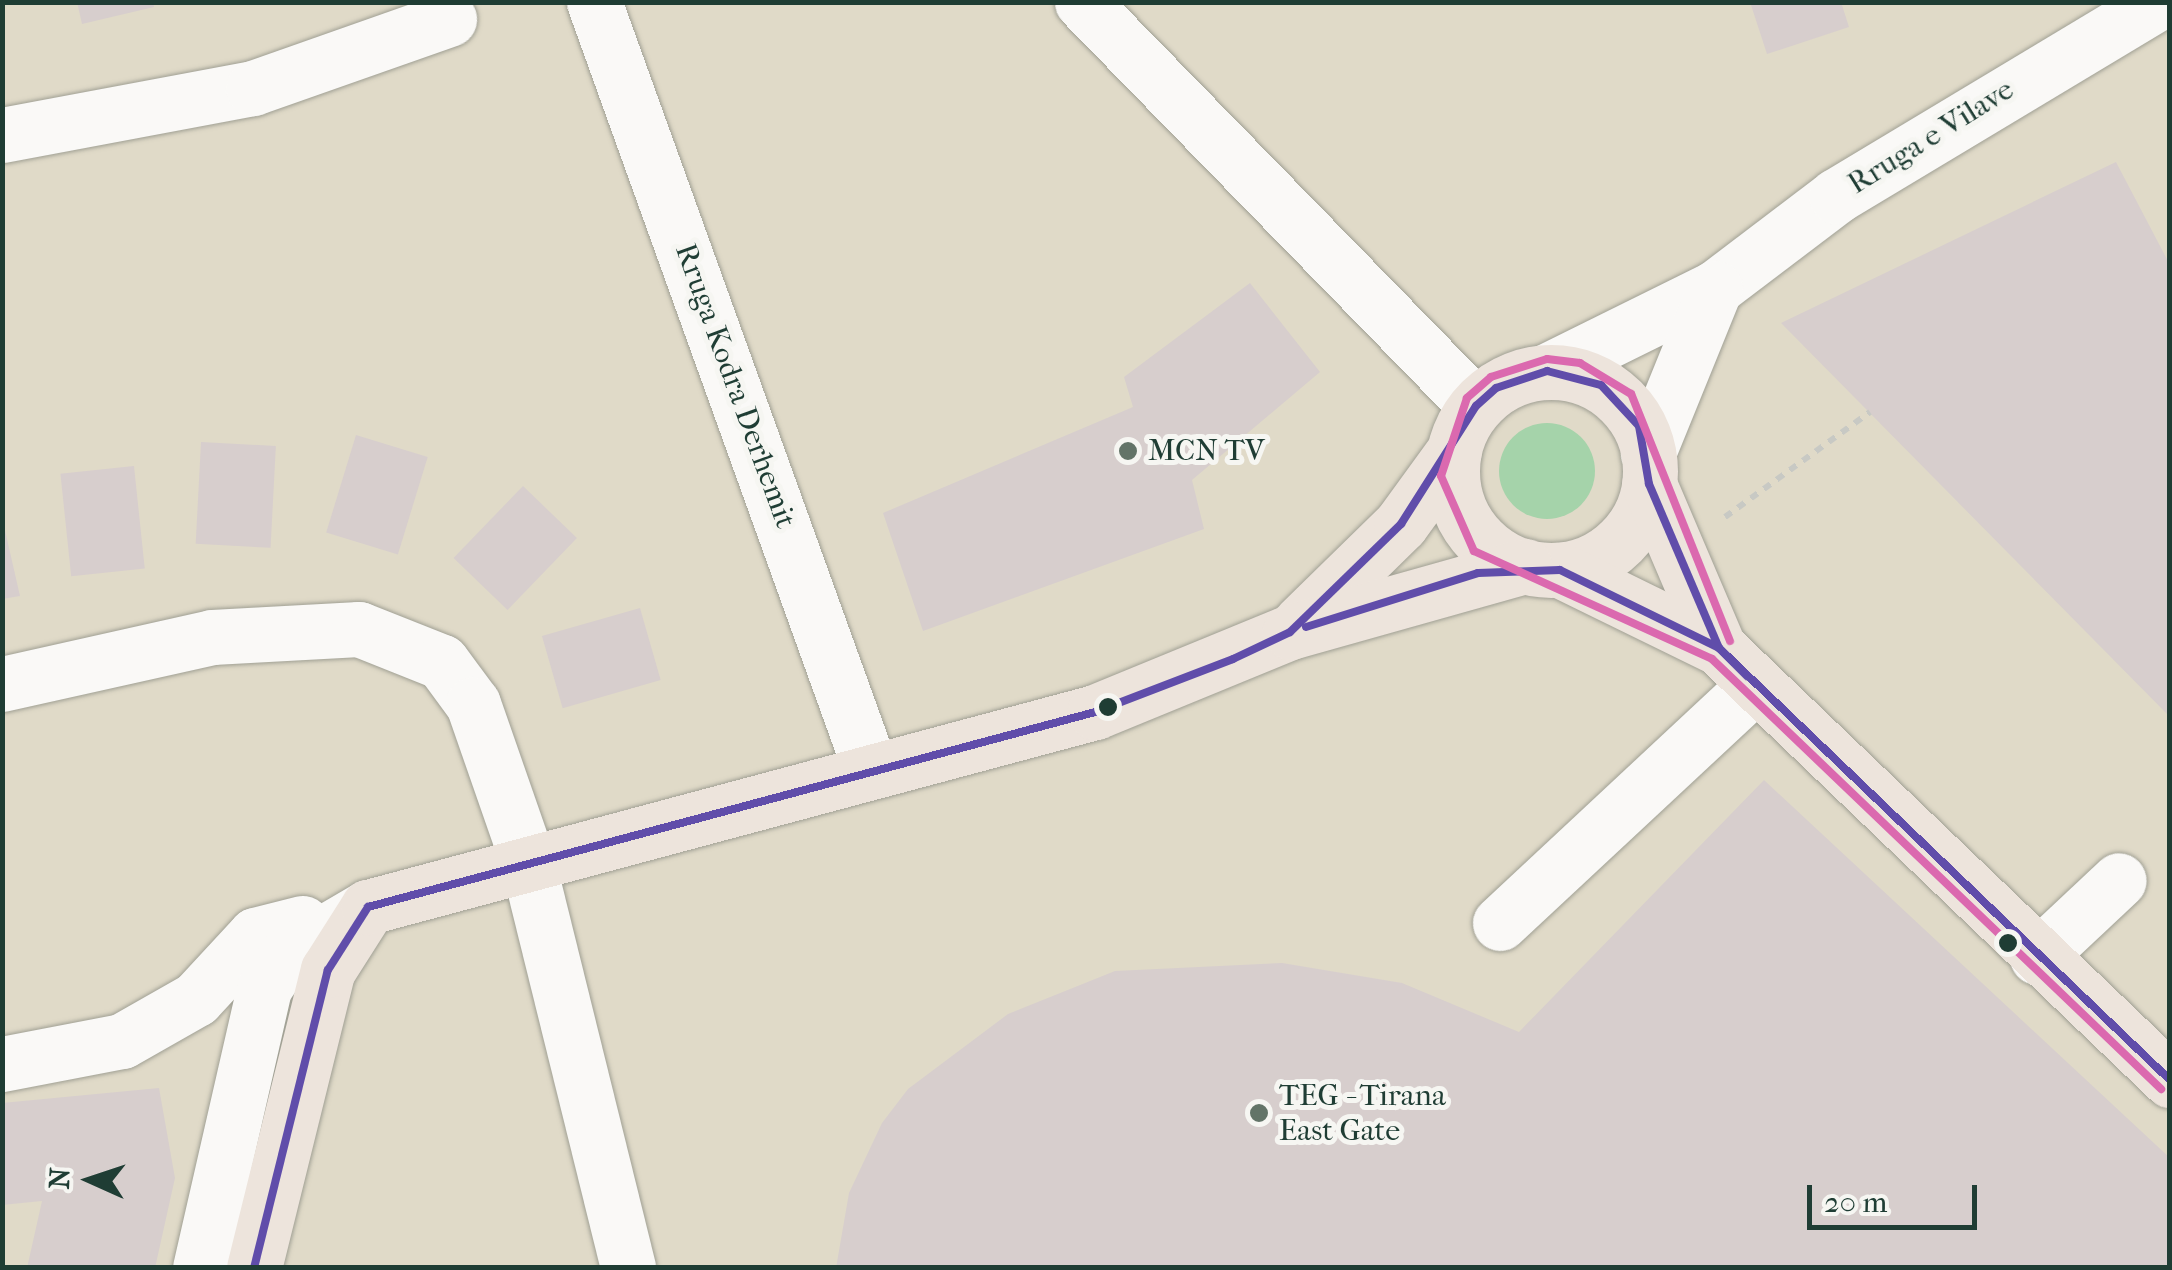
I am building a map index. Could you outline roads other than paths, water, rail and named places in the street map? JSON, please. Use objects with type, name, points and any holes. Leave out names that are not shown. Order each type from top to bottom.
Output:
[{"type":"main road","points":[[1290,632],[1401,524],[1465,428],[1546,372],[1601,385],[1639,426],[1649,468],[1737,666]]},
{"type":"main road","points":[[1465,428],[1466,523],[1542,568],[1737,666],[2036,957],[2170,1080]]},
{"type":"main road","points":[[256,1255],[328,970],[368,907],[528,859],[871,771],[1156,692],[1290,632],[1542,568],[1620,542],[1649,468]]},
{"type":"street","name":"Rruga Kodra Derhemit","points":[[594,2],[871,771]]},
{"type":"street","points":[[1082,2],[1465,428]]},
{"type":"street","name":"Rruga e Vilave","points":[[1546,372],[1715,288],[1836,196],[2159,2]]},
{"type":"street","points":[[2,134],[253,88],[449,19]]},
{"type":"street","points":[[1649,468],[1715,288]]},
{"type":"street","points":[[2,684],[212,638],[359,629],[401,640],[442,662],[473,704],[528,859],[626,1266]]},
{"type":"street","points":[[1500,923],[1737,666]]},
{"type":"street","points":[[2036,957],[2118,880]]},
{"type":"street","points":[[2,1064],[122,1040],[196,999],[255,935],[368,907]]},
{"type":"street","points":[[200,1268],[264,988],[286,955],[368,907]]},
{"type":"place","name":"MCN TV","points":[[1128,451]]},
{"type":"place","name":"TEG - Tirana East Gate","points":[[1259,1113]]}]
